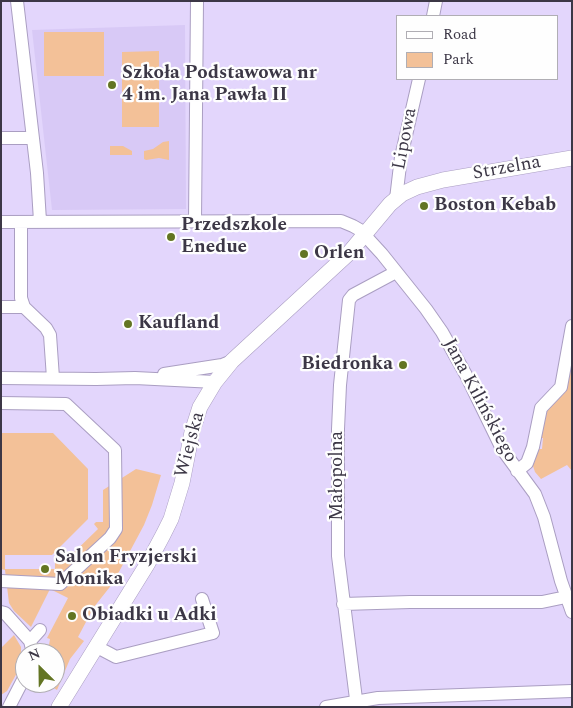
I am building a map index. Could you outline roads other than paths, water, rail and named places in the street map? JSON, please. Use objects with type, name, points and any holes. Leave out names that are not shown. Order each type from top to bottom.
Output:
[{"type":"main road","name":"Strzelna","points":[[396,199],[407,190],[443,180],[572,158]]},
{"type":"main road","name":"Wiejska","points":[[59,707],[152,556],[170,519],[182,483],[192,432],[201,406],[215,382],[232,361],[349,252],[396,199]]},
{"type":"street","points":[[17,1],[37,173],[40,221]]},
{"type":"street","points":[[195,220],[197,1]]},
{"type":"street","points":[[433,15],[436,1]]},
{"type":"street","name":"Lipowa","points":[[396,199],[401,157],[419,80]]},
{"type":"street","points":[[1,138],[32,138]]},
{"type":"street","name":"Jana Kilińskiego","points":[[1,222],[341,221],[353,226],[396,272],[426,309],[463,368],[502,449],[528,484],[539,503],[566,574],[566,597],[572,612]]},
{"type":"street","points":[[21,222],[20,289],[24,307],[46,328],[50,335],[53,378]]},
{"type":"street","name":"Małopolna","points":[[356,704],[338,556],[338,428],[348,300],[396,272]]},
{"type":"street","points":[[1,307],[24,307]]},
{"type":"street","points":[[517,471],[526,463],[531,452],[541,408],[561,387],[572,326]]},
{"type":"street","points":[[135,378],[199,369],[232,361]]},
{"type":"street","points":[[1,378],[135,378],[215,382],[211,373],[199,369]]},
{"type":"street","points":[[186,381],[195,388],[201,406]]},
{"type":"street","points":[[1,403],[66,404],[115,450],[116,529],[110,538],[60,584],[1,581]]},
{"type":"street","points":[[343,604],[542,602],[566,597]]},
{"type":"street","points":[[97,647],[116,657],[213,633],[202,599]]},
{"type":"street","points":[[3,613],[29,643]]},
{"type":"street","points":[[34,643],[40,630]]},
{"type":"street","points":[[326,707],[356,704],[378,698],[572,691]]},
{"type":"street","points":[[9,707],[16,693]]},
{"type":"place","name":"Szkoła Podstawowa nr 4 im. Jana Pawła II","points":[[112,85]]},
{"type":"place","name":"Boston Kebab","points":[[424,206]]},
{"type":"place","name":"Przedszkole Enedue","points":[[171,237]]},
{"type":"place","name":"Orlen","points":[[304,254]]},
{"type":"place","name":"Kaufland","points":[[128,324]]},
{"type":"place","name":"Biedronka","points":[[403,365]]},
{"type":"place","name":"Salon Fryzjerski Monika","points":[[45,569]]},
{"type":"place","name":"Obiadki u Adki","points":[[72,616]]}]
